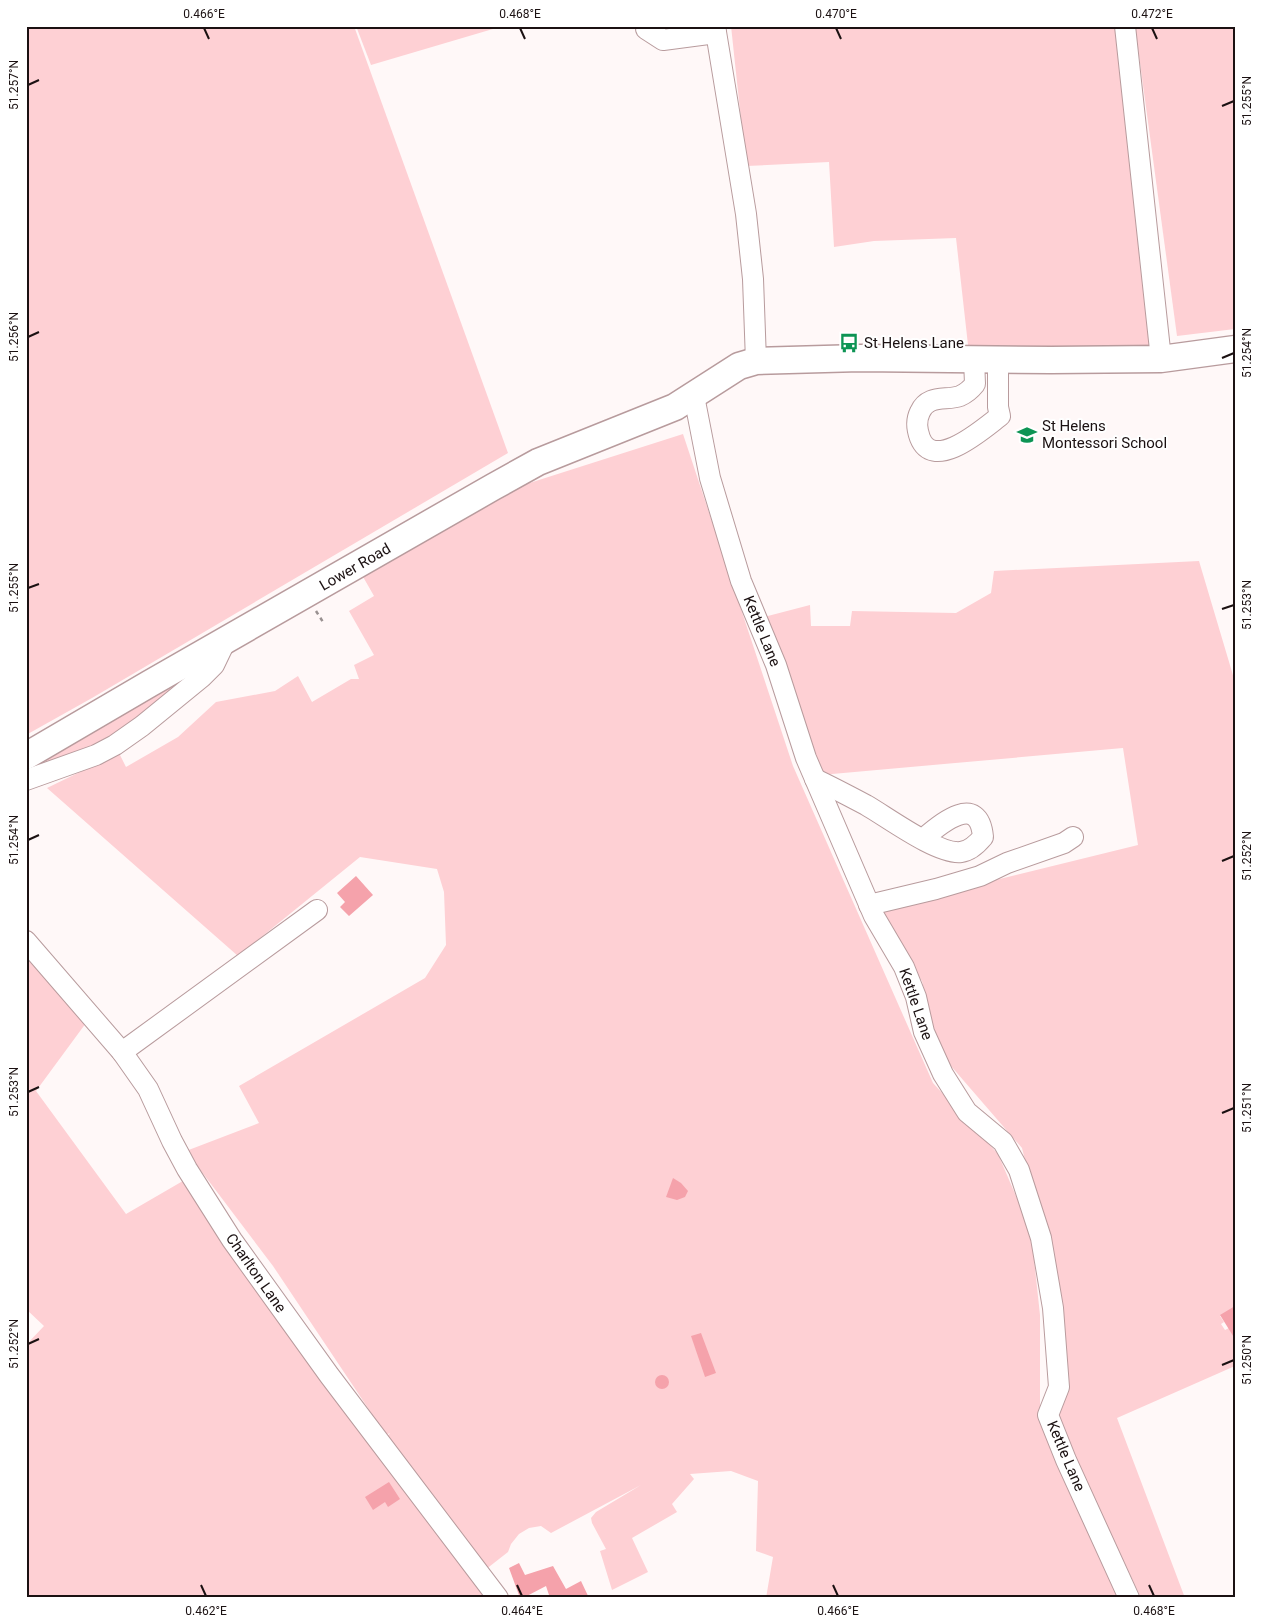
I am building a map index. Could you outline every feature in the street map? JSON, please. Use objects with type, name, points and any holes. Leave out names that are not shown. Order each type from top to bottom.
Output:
[{"type":"main road","name":"Lower Road","points":[[26,756],[538,462],[675,407],[739,366],[756,361],[860,358],[1161,359],[1235,349]]},
{"type":"street","points":[[1125,26],[1161,359]]},
{"type":"street","points":[[646,29],[663,40],[716,30],[746,214],[753,280],[756,361]]},
{"type":"street","points":[[986,359],[1000,416],[966,442],[950,449],[935,451],[928,449],[918,434],[917,423],[924,405],[937,398],[958,397],[970,390],[975,384],[986,359]]},
{"type":"street","name":"Kettle Lane","points":[[694,396],[710,478],[742,581],[776,665],[806,758],[874,916],[904,967],[916,997],[924,1032],[943,1074],[968,1112],[1003,1142],[1019,1170],[1040,1238],[1053,1308],[1059,1387],[1048,1415],[1066,1460],[1128,1598]]},
{"type":"street","points":[[26,780],[96,755],[128,736],[202,677],[214,665],[226,640]]},
{"type":"street","points":[[815,779],[864,804],[923,839]]},
{"type":"street","points":[[869,905],[980,876],[1007,863],[1064,843],[1073,837]]},
{"type":"street","points":[[122,1052],[317,910]]},
{"type":"street","name":"Charlton Lane","points":[[26,941],[122,1052],[148,1089],[187,1170],[232,1240],[329,1375],[498,1598]]},
{"type":"shaded area","points":[[26,26],[354,26],[508,453],[26,735]]},
{"type":"shaded area","points":[[356,26],[503,26],[371,65]]},
{"type":"shaded area","points":[[731,26],[1115,26],[1152,349],[968,345],[956,238],[874,241],[834,247],[829,162],[746,166]]},
{"type":"shaded area","points":[[1135,26],[1235,26],[1235,329],[1177,336]]},
{"type":"shaded area","points":[[683,434],[793,766],[933,1083],[998,1154],[1031,1231],[1040,1315],[1040,1422],[1118,1598],[766,1598],[773,1557],[756,1551],[758,1481],[731,1471],[690,1474],[694,1479],[672,1504],[677,1512],[632,1538],[648,1572],[612,1590],[600,1551],[606,1549],[591,1518],[596,1512],[641,1485],[551,1533],[541,1526],[529,1528],[519,1534],[511,1544],[508,1552],[485,1570],[487,1598],[26,1598],[26,1345],[44,1326],[26,1309],[26,956],[86,1023],[36,1091],[126,1214],[188,1178],[377,1449],[390,1433],[386,1435],[273,1266],[186,1151],[259,1123],[239,1086],[425,978],[446,945],[444,892],[437,869],[360,857],[238,956],[47,788],[119,753],[126,767],[178,737],[216,702],[275,691],[298,676],[312,702],[351,679],[359,679],[354,665],[374,655],[349,611],[374,596],[362,575],[517,487]]},
{"type":"shaded area","points":[[1199,561],[1235,682],[1235,1307],[1220,1316],[1224,1322],[1221,1324],[1225,1330],[1235,1325],[1235,1366],[1117,1418],[1185,1598],[1141,1598],[1069,1445],[1058,1415],[1069,1383],[1059,1295],[1022,1148],[938,1051],[922,981],[873,910],[1138,845],[1123,748],[821,775],[764,617],[810,605],[811,626],[850,626],[852,611],[956,613],[991,593],[994,571]]},
{"type":"shaded area","points":[[207,660],[124,728],[80,752],[41,764],[26,765]]},
{"type":"building","points":[[356,876],[373,895],[349,916],[340,907],[345,902],[337,893]]},
{"type":"building","points":[[673,1178],[688,1191],[685,1197],[677,1200],[666,1197]]},
{"type":"building","points":[[1235,1306],[1235,1339],[1220,1315]]},
{"type":"building","points":[[701,1333],[716,1373],[705,1377],[691,1336]]},
{"type":"building","points":[[659,1375],[665,1375],[669,1382],[665,1389],[659,1389],[655,1385],[655,1379]]},
{"type":"building","points":[[389,1482],[400,1499],[388,1507],[385,1502],[373,1510],[365,1497]]},
{"type":"building","points":[[519,1563],[525,1575],[553,1566],[566,1589],[581,1581],[589,1598],[550,1598],[546,1586],[520,1598],[509,1568]]},
{"type":"place","name":"St Helens Lane","points":[[849,343]]},
{"type":"place","name":"St Helens Montessori School","points":[[1027,435]]}]
